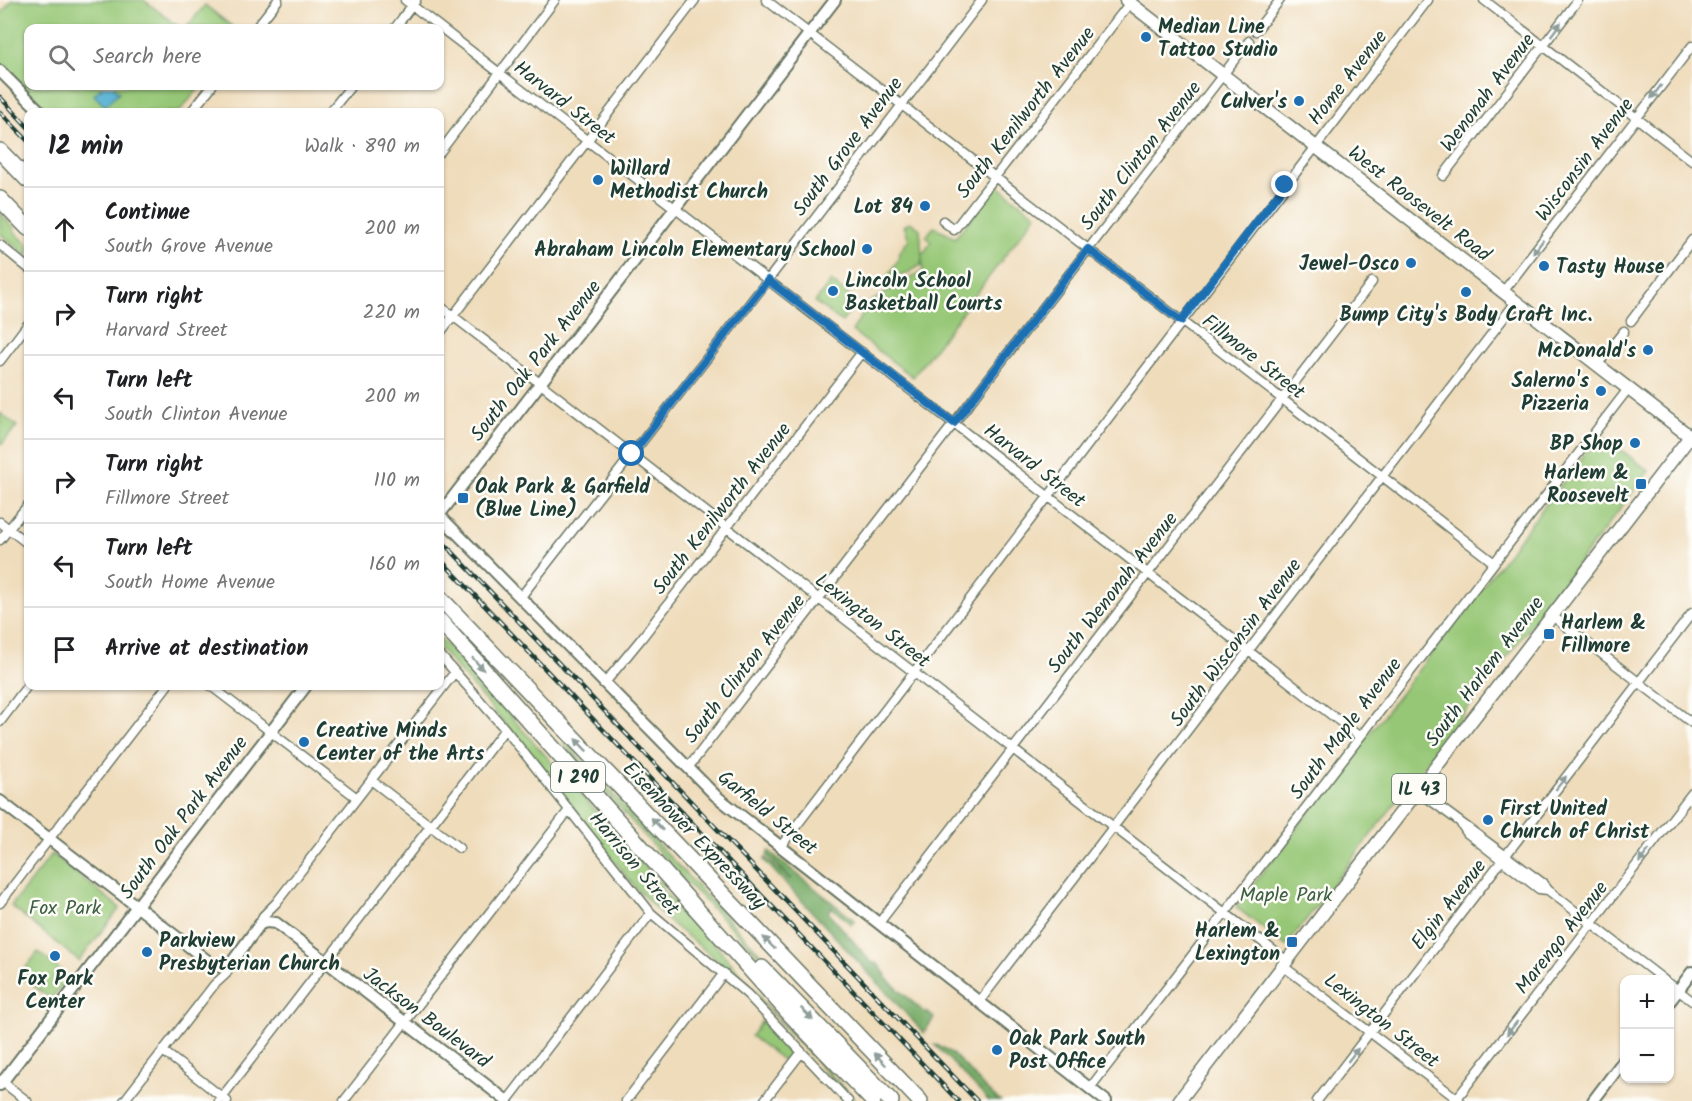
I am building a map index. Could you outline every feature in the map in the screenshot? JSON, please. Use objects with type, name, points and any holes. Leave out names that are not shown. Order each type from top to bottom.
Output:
[{"type":"highway","points":[[0,151],[24,176]]},
{"type":"highway","points":[[0,199],[24,224]]},
{"type":"highway","name":"Eisenhower Expressway","points":[[444,602],[920,1101]]},
{"type":"highway","name":"I 290","points":[[444,625],[789,1013],[873,1101]]},
{"type":"highway","points":[[717,932],[756,962],[891,1101]]},
{"type":"highway","points":[[810,985],[827,1016],[902,1101]]},
{"type":"main road","name":"West Roosevelt Road","points":[[1129,1],[1691,437]]},
{"type":"main road","name":"South Harlem Avenue","points":[[1179,1101],[1551,615],[1691,437]]},
{"type":"street","points":[[259,24],[278,0]]},
{"type":"street","points":[[444,147],[555,0]]},
{"type":"street","points":[[444,328],[695,0]]},
{"type":"street","name":"Fillmore Street","points":[[766,0],[1493,562]]},
{"type":"street","name":"South Oak Park Avenue","points":[[444,510],[835,0]]},
{"type":"street","name":"South Grove Avenue","points":[[520,598],[768,280],[982,0]]},
{"type":"street","points":[[1256,31],[1280,0]]},
{"type":"street","name":"Home Avenue","points":[[781,846],[1428,0]]},
{"type":"street","points":[[1484,0],[1692,161]]},
{"type":"street","name":"Wenonah Avenue","points":[[1443,176],[1578,0]]},
{"type":"street","name":"South Kenilworth Avenue","points":[[943,221],[954,230],[1129,1]]},
{"type":"street","points":[[397,24],[411,2]]},
{"type":"street","name":"Harvard Street","points":[[411,2],[439,24]]},
{"type":"street","name":"Harvard Street","points":[[444,28],[1360,737]]},
{"type":"street","name":"South Clinton Avenue","points":[[688,768],[1249,41]]},
{"type":"street","name":"Wisconsin Avenue","points":[[1503,292],[1692,46]]},
{"type":"street","points":[[0,70],[37,108]]},
{"type":"street","points":[[194,108],[209,90]]},
{"type":"street","points":[[333,108],[348,90]]},
{"type":"street","points":[[1631,321],[1692,240]]},
{"type":"street","points":[[0,245],[24,265]]},
{"type":"street","name":"South Wenonah Avenue","points":[[879,923],[1372,282]]},
{"type":"street","name":"South Wisconsin Avenue","points":[[980,1002],[1516,302]]},
{"type":"street","name":"Lexington Street","points":[[444,309],[1226,913],[1370,1032],[1457,1100]]},
{"type":"street","points":[[0,361],[24,329]]},
{"type":"street","points":[[1598,365],[1624,331]]},
{"type":"street","name":"South Kenilworth Avenue","points":[[604,684],[862,352]]},
{"type":"street","name":"South Maple Avenue","points":[[1090,1088],[1628,389]]},
{"type":"street","points":[[0,540],[24,510]]},
{"type":"street","name":"Garfield Street","points":[[444,519],[716,796],[1106,1101]]},
{"type":"street","points":[[0,522],[24,541]]},
{"type":"street","name":"Elgin Avenue","points":[[1317,1101],[1692,613]]},
{"type":"street","points":[[1551,615],[1692,723]]},
{"type":"street","name":"Harrison Street","points":[[444,660],[505,729],[651,913],[724,973],[848,1101]]},
{"type":"street","points":[[444,686],[455,672]]},
{"type":"street","points":[[0,722],[24,690]]},
{"type":"street","points":[[0,903],[164,690]]},
{"type":"street","points":[[216,690],[357,798]]},
{"type":"street","name":"South Oak Park Avenue","points":[[1,1082],[303,690]]},
{"type":"street","points":[[124,1101],[214,985],[226,974],[226,966],[263,923],[263,916],[276,903],[441,690]]},
{"type":"street","points":[[163,1051],[223,1100],[505,729]]},
{"type":"street","points":[[371,780],[459,848]]},
{"type":"street","points":[[1418,790],[1461,824],[1467,833],[1544,884],[1548,890],[1658,975]]},
{"type":"street","name":"Marengo Avenue","points":[[1457,1100],[1692,794]]},
{"type":"street","points":[[0,801],[208,962],[226,966]]},
{"type":"street","points":[[344,1101],[569,810]]},
{"type":"street","points":[[507,1101],[651,913]]},
{"type":"street","name":"Jackson Boulevard","points":[[263,923],[276,923],[507,1101]]},
{"type":"street","points":[[1692,972],[1674,987],[1692,1001]]},
{"type":"street","points":[[626,1101],[724,973]]},
{"type":"street","points":[[764,1101],[801,1053]]},
{"type":"street","points":[[1593,1101],[1620,1065]]},
{"type":"street","points":[[1,1082],[27,1101]]},
{"type":"green space","points":[[12,0],[144,0],[175,24],[24,24],[24,87],[0,63],[0,15]]},
{"type":"green space","points":[[205,5],[229,24],[189,24]]},
{"type":"green space","points":[[27,90],[198,90],[182,108],[45,108]]},
{"type":"green space","points":[[997,185],[1036,215],[913,377],[852,331],[870,302],[923,271],[922,256],[931,242],[926,236],[934,227],[955,238]]},
{"type":"green space","points":[[0,213],[24,241],[24,253],[0,234]]},
{"type":"green space","points":[[910,222],[920,229],[921,265],[889,282],[886,279],[909,239],[904,226]]},
{"type":"green space","name":"Lincoln School Basketball Courts","points":[[831,281],[857,302],[842,322],[815,302]]},
{"type":"green space","points":[[0,413],[17,426],[2,444],[0,443]]},
{"type":"green space","name":"Maple Park","points":[[1600,434],[1649,471],[1286,946],[1236,907]]},
{"type":"green space","points":[[444,642],[663,886],[661,889],[693,921],[692,923],[702,930],[761,997],[760,999],[856,1101],[853,1101],[842,1090],[760,1001],[721,966],[722,964],[668,921],[635,887],[500,718],[444,654]]},
{"type":"green space","points":[[565,741],[815,1012],[683,879],[563,744]]},
{"type":"green space","points":[[769,851],[855,921],[851,924],[831,907],[828,912],[871,962],[878,964],[886,975],[885,977],[925,1013],[927,1012],[934,1018],[924,1033],[764,860],[766,858],[791,878],[767,855]]},
{"type":"green space","name":"Fox Park","points":[[52,854],[120,908],[79,961],[11,906]]},
{"type":"green space","points":[[38,952],[69,977],[51,999],[20,975]]},
{"type":"green space","points":[[762,1021],[792,1051],[784,1061],[751,1036]]},
{"type":"green space","points":[[935,1045],[951,1053],[1000,1101],[989,1101]]},
{"type":"water","points":[[99,90],[119,92],[105,106],[94,95]]},
{"type":"railway","points":[[0,97],[24,123]]},
{"type":"railway","points":[[0,112],[24,137]]},
{"type":"railway","points":[[444,543],[977,1101]]},
{"type":"railway","points":[[444,563],[958,1101]]},
{"type":"place","name":"Median Line Tattoo Studio","points":[[1146,37]]},
{"type":"place","name":"Culver's","points":[[1299,101]]},
{"type":"place","name":"Willard Methodist Church","points":[[598,180]]},
{"type":"place","name":"Lot 84","points":[[925,206]]},
{"type":"place","name":"Abraham Lincoln Elementary School","points":[[867,249]]},
{"type":"place","name":"Jewel-Osco","points":[[1411,263]]},
{"type":"place","name":"Tasty House","points":[[1544,266]]},
{"type":"place","name":"Lincoln School Basketball Courts","points":[[833,291]]},
{"type":"place","name":"Bump City's Body Craft Inc.","points":[[1466,292]]},
{"type":"place","name":"McDonald's","points":[[1648,350]]},
{"type":"place","name":"Salerno's Pizzeria","points":[[1601,391]]},
{"type":"place","name":"BP Shop","points":[[1635,443]]},
{"type":"place","name":"Harlem & Roosevelt","points":[[1641,484]]},
{"type":"place","name":"Oak Park & Garfield (Blue Line)","points":[[463,498]]},
{"type":"place","name":"Harlem & Fillmore","points":[[1549,634]]},
{"type":"place","name":"Creative Minds Center of the Arts","points":[[304,742]]},
{"type":"place","name":"First United Church of Christ","points":[[1488,820]]},
{"type":"place","name":"Harlem & Lexington","points":[[1292,942]]},
{"type":"place","name":"Parkview Presbyterian Church","points":[[147,952]]},
{"type":"place","name":"Fox Park Center","points":[[55,956]]},
{"type":"place","name":"Oak Park South Post Office","points":[[997,1050]]},
{"type":"route","points":[[632,454],[768,280],[954,423],[1088,249],[1181,321],[1285,185]]}]
